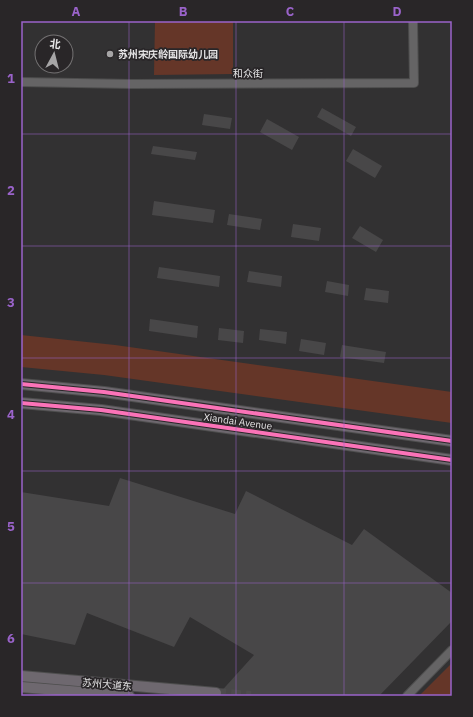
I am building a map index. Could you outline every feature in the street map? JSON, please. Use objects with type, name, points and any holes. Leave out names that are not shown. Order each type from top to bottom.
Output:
[{"type":"main road","name":"Xiandai Avenue","points":[[21,384],[104,392],[452,441]]},
{"type":"main road","name":"Xiandai Avenue","points":[[21,403],[101,410],[452,460]]},
{"type":"main road","name":"苏州大道东","points":[[21,676],[216,693]]},
{"type":"main road","name":"苏州大道东","points":[[21,687],[129,696]]},
{"type":"street","name":"和众街","points":[[21,82],[131,84],[414,83],[413,21]]},
{"type":"street","points":[[407,696],[452,650]]},
{"type":"shaded area","points":[[155,21],[233,21],[233,74],[154,75]]},
{"type":"shaded area","points":[[21,335],[115,345],[452,392],[452,423],[104,375],[21,367]]},
{"type":"shaded area","points":[[452,663],[452,696],[419,696]]},
{"type":"building","points":[[322,108],[356,127],[351,136],[317,117]]},
{"type":"building","points":[[204,114],[232,118],[230,129],[202,125]]},
{"type":"building","points":[[267,119],[299,137],[292,150],[260,132]]},
{"type":"building","points":[[153,146],[197,152],[195,160],[151,154]]},
{"type":"building","points":[[353,149],[382,166],[375,178],[346,161]]},
{"type":"building","points":[[154,201],[215,210],[213,223],[152,215]]},
{"type":"building","points":[[229,214],[262,219],[260,230],[227,225]]},
{"type":"building","points":[[293,224],[321,228],[319,241],[291,237]]},
{"type":"building","points":[[360,226],[383,240],[376,252],[352,238]]},
{"type":"building","points":[[159,267],[220,276],[219,287],[157,278]]},
{"type":"building","points":[[249,271],[282,276],[281,287],[247,282]]},
{"type":"building","points":[[327,281],[349,285],[348,296],[325,292]]},
{"type":"building","points":[[366,288],[389,291],[388,303],[364,300]]},
{"type":"building","points":[[150,319],[198,326],[197,338],[149,331]]},
{"type":"building","points":[[219,328],[244,331],[243,343],[218,340]]},
{"type":"building","points":[[260,329],[287,332],[286,344],[259,340]]},
{"type":"building","points":[[301,339],[326,343],[324,355],[299,351]]},
{"type":"building","points":[[342,345],[386,352],[384,363],[340,357]]},
{"type":"building","points":[[120,478],[235,514],[246,491],[352,545],[364,529],[452,593],[452,621],[379,696],[217,696],[254,655],[190,617],[174,647],[87,613],[75,645],[21,634],[21,492],[109,506]]},
{"type":"tunnel","points":[[216,693],[251,696]]},
{"type":"cycle path","points":[[21,384],[104,392],[452,441]]},
{"type":"cycle path","points":[[21,403],[101,410],[452,460]]},
{"type":"place","name":"苏州宋庆龄国际幼儿园","points":[[110,54]]}]
